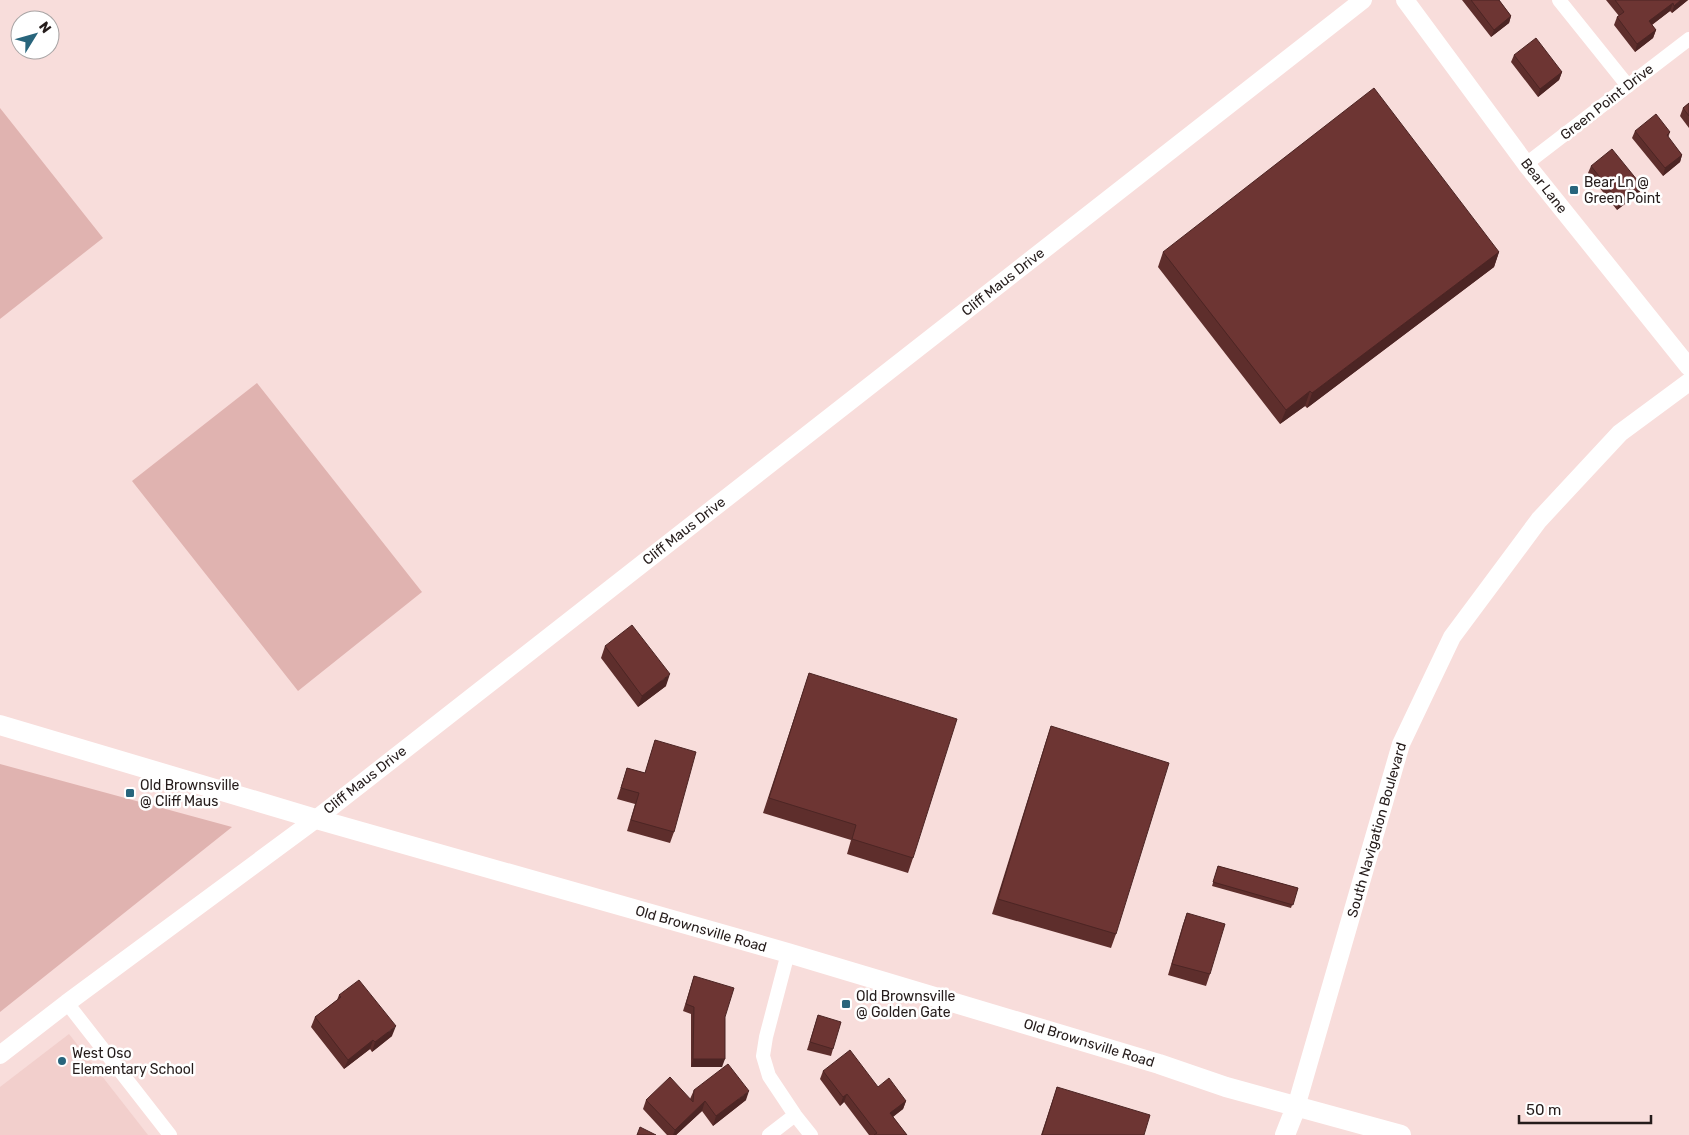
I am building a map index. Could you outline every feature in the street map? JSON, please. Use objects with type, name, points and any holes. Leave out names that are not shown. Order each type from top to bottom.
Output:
[{"type":"main road","name":"Old Brownsville Road","points":[[0,725],[316,818],[788,953],[1159,1064],[1226,1087],[1401,1135]]},
{"type":"main road","points":[[1285,1135],[1296,1107]]},
{"type":"street","name":"Cliff Maus Drive","points":[[0,1055],[66,1003],[316,818],[1363,0]]},
{"type":"street","name":"Bear Lane","points":[[1405,0],[1526,164],[1689,367]]},
{"type":"street","points":[[1559,0],[1628,86]]},
{"type":"street","name":"Green Point Drive","points":[[1526,164],[1689,39]]},
{"type":"street","name":"South Navigation Boulevard","points":[[1296,1107],[1401,744],[1452,637],[1539,520],[1620,433],[1689,382]]},
{"type":"street","points":[[788,953],[766,1037],[763,1056],[769,1076],[811,1135]]},
{"type":"street","points":[[66,1003],[170,1135]]},
{"type":"street","points":[[769,1135],[795,1115]]},
{"type":"shaded area","points":[[0,108],[103,238],[0,319]]},
{"type":"shaded area","points":[[257,383],[422,592],[298,691],[132,481]]},
{"type":"shaded area","points":[[0,764],[232,827],[0,1012]]},
{"type":"shaded area","name":"West Oso Elementary School","points":[[69,1034],[148,1135],[0,1135],[0,1087]]},
{"type":"building","points":[[1471,0],[1499,0],[1511,16],[1494,30]]},
{"type":"building","points":[[1615,0],[1681,0],[1674,6],[1673,3],[1649,21],[1656,30],[1637,44],[1617,17],[1624,12]]},
{"type":"building","points":[[1536,38],[1562,72],[1540,89],[1514,55]]},
{"type":"building","points":[[1374,88],[1499,252],[1312,393],[1310,391],[1286,410],[1163,252]]},
{"type":"building","points":[[1689,103],[1689,116],[1683,108]]},
{"type":"building","points":[[1656,114],[1670,132],[1667,135],[1682,155],[1665,168],[1635,131]]},
{"type":"building","points":[[1612,149],[1642,186],[1620,203],[1591,166]]},
{"type":"building","points":[[632,625],[670,674],[642,696],[605,646]]},
{"type":"building","points":[[809,673],[957,719],[913,858],[852,839],[856,825],[769,798]]},
{"type":"building","points":[[1051,726],[1169,763],[1116,934],[998,899]]},
{"type":"building","points":[[655,740],[696,752],[674,832],[631,820],[639,793],[621,788],[627,768],[645,773]]},
{"type":"building","points":[[1218,866],[1298,888],[1293,905],[1213,882]]},
{"type":"building","points":[[1187,913],[1225,924],[1210,974],[1172,964]]},
{"type":"building","points":[[694,976],[734,988],[725,1017],[725,1059],[693,1059],[694,1007],[686,1004]]},
{"type":"building","points":[[359,980],[396,1026],[375,1042],[373,1040],[348,1060],[315,1017]]},
{"type":"building","points":[[818,1015],[841,1022],[833,1049],[810,1042]]},
{"type":"building","points":[[850,1050],[878,1087],[889,1078],[906,1101],[890,1113],[907,1135],[874,1135],[877,1133],[847,1094],[843,1097],[823,1071]]},
{"type":"building","points":[[728,1064],[749,1091],[716,1116],[705,1101],[675,1130],[646,1100],[670,1077],[693,1102],[694,1090]]},
{"type":"building","points":[[1057,1087],[1150,1115],[1144,1135],[1042,1135]]},
{"type":"building","points":[[640,1127],[656,1135],[637,1135]]},
{"type":"place","name":"Bear Ln @ Green Point","points":[[1574,190]]},
{"type":"place","name":"Old Brownsville @ Cliff Maus","points":[[130,793]]},
{"type":"place","name":"Old Brownsville @ Golden Gate","points":[[846,1004]]},
{"type":"place","name":"West Oso Elementary School","points":[[62,1061]]}]
